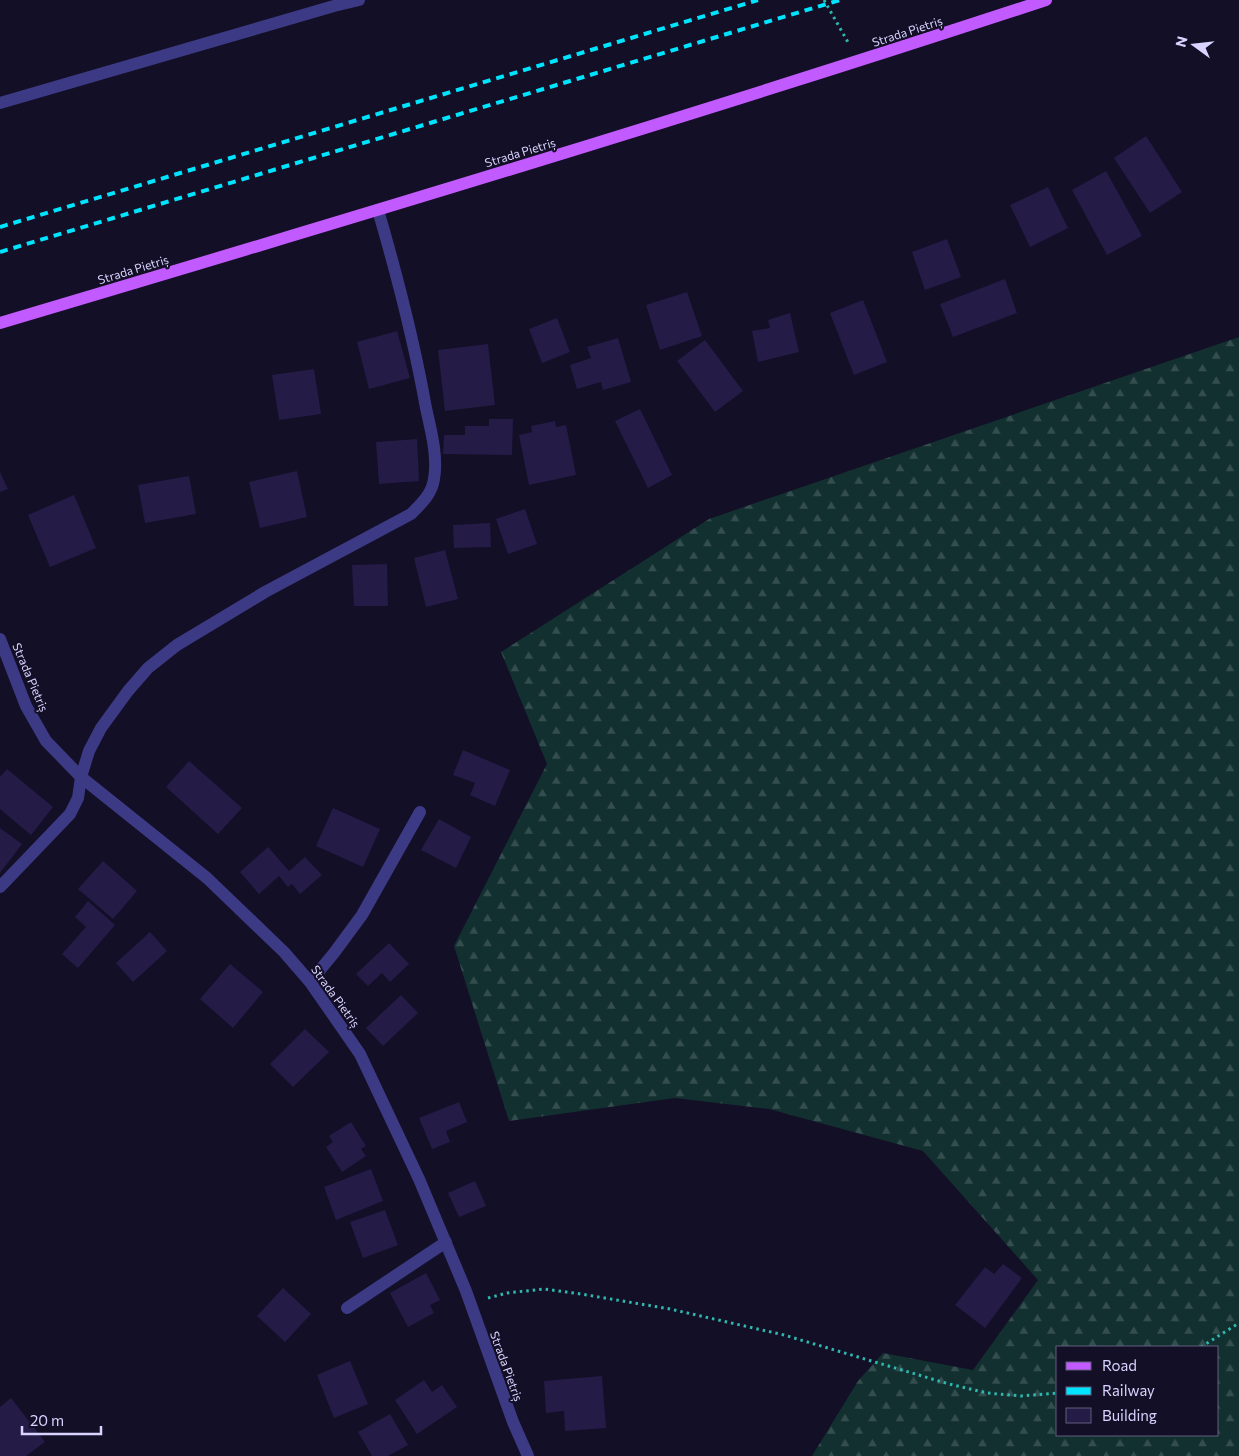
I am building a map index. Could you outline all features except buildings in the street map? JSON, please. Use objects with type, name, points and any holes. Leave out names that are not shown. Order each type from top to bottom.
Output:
[{"type":"main road","name":"Strada Pietriș","points":[[0,323],[378,210],[859,61],[1046,0]]},
{"type":"street","points":[[0,102],[359,0]]},
{"type":"street","points":[[0,887],[70,814],[78,798],[88,751],[100,728],[148,668],[177,645],[265,592],[411,514],[424,501],[434,482],[436,461],[420,377],[394,262],[378,210]]},
{"type":"street","name":"Strada Pietriș","points":[[0,640],[26,706],[46,741],[81,777],[207,878],[284,952],[310,982],[360,1054],[419,1179],[446,1242],[470,1302],[513,1422],[528,1456]]},
{"type":"street","points":[[310,982],[362,915],[420,812]]},
{"type":"street","points":[[347,1308],[446,1242]]},
{"type":"path","points":[[824,0],[859,61]]},
{"type":"path","points":[[470,1302],[507,1293],[544,1289],[581,1294],[670,1309],[784,1336],[949,1384],[987,1393],[1021,1396],[1056,1393]]},
{"type":"path","points":[[1203,1346],[1239,1323]]},
{"type":"green space","points":[[1239,337],[1239,1456],[812,1456],[858,1381],[883,1353],[973,1370],[1038,1280],[923,1151],[769,1109],[675,1098],[509,1121],[454,946],[547,764],[501,652],[709,519]]},
{"type":"railway","points":[[0,227],[758,0]]},
{"type":"railway","points":[[0,252],[840,0]]}]
